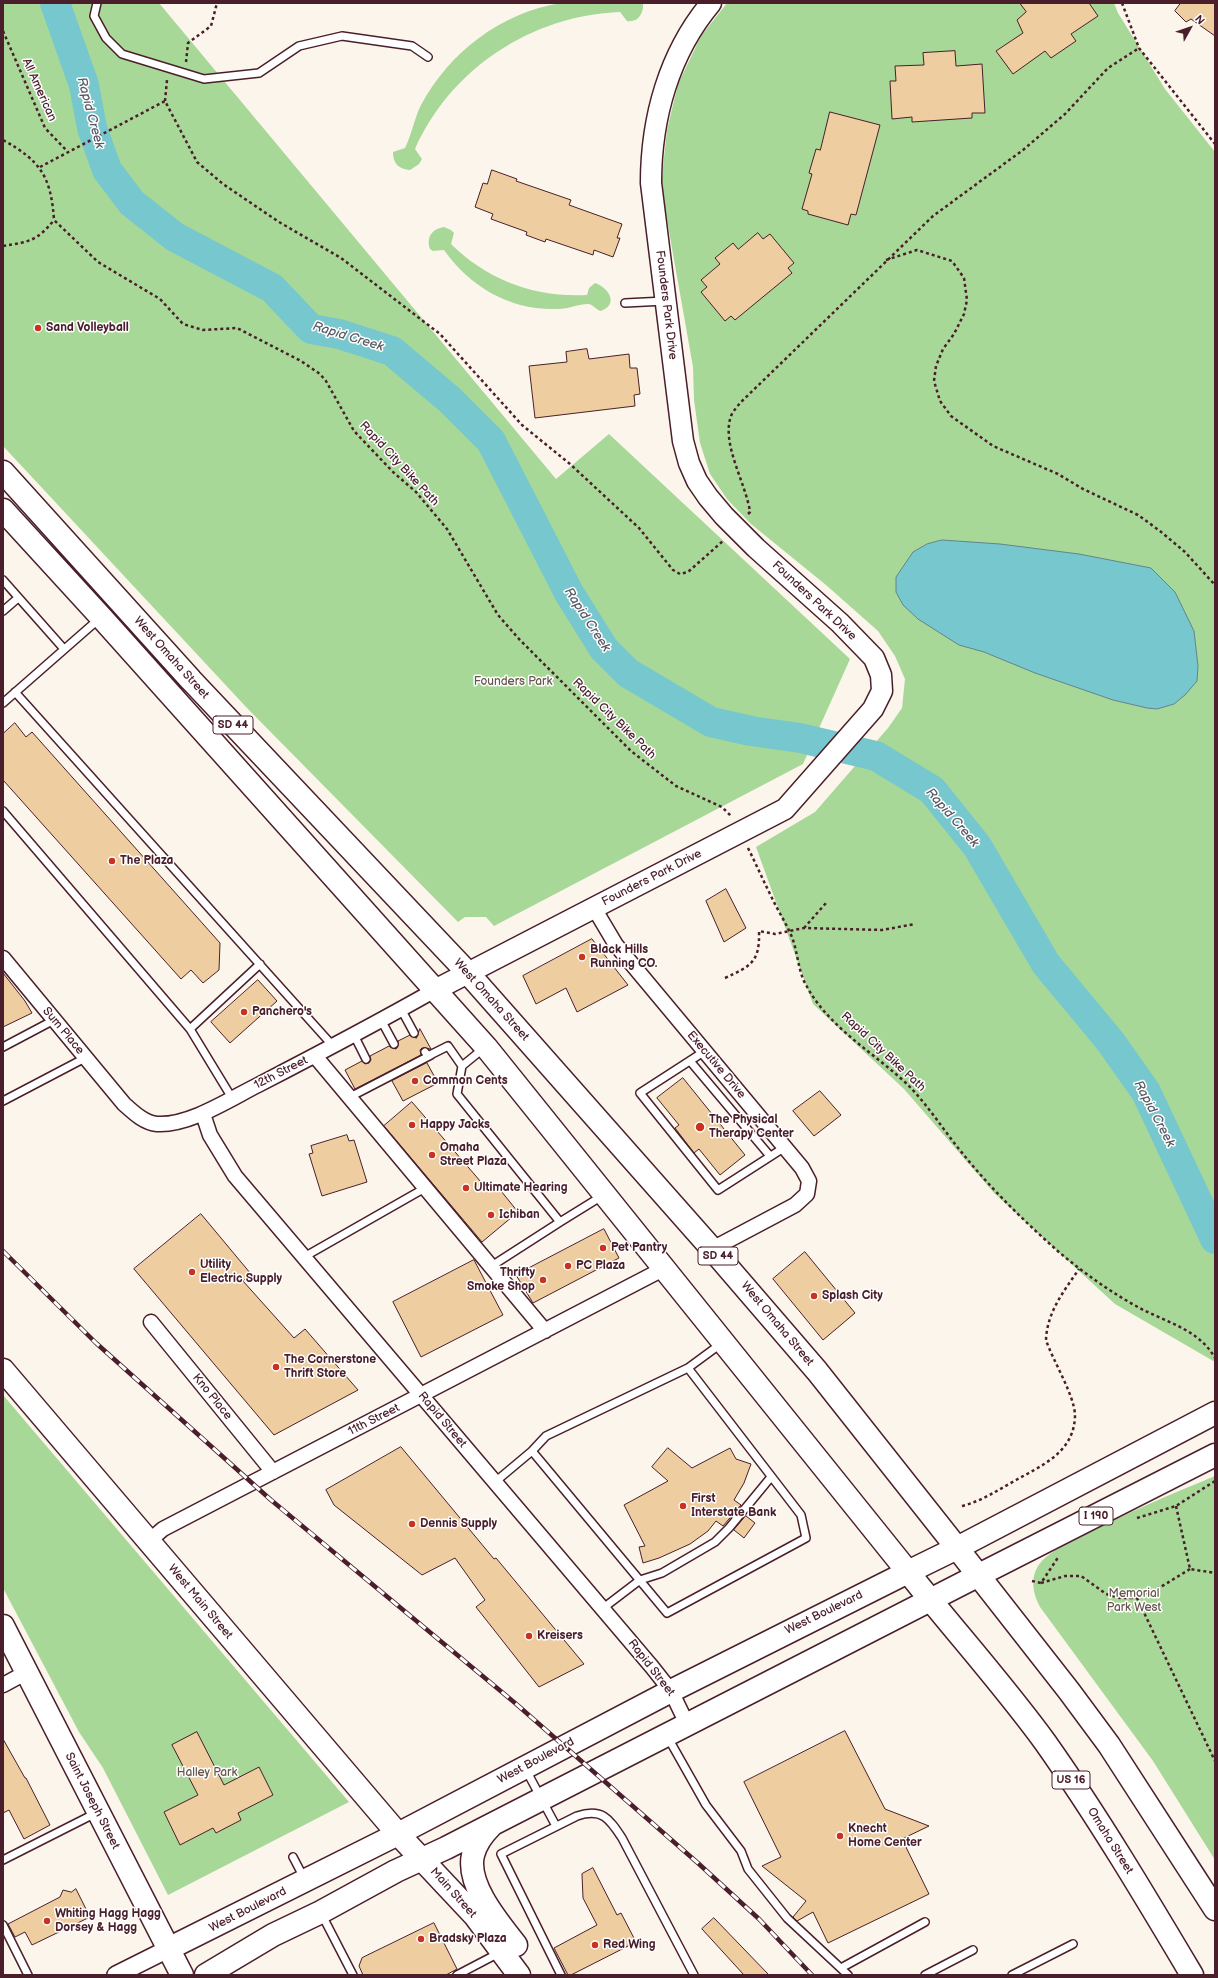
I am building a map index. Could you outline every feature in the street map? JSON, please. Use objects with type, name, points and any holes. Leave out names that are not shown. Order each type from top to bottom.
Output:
[{"type":"main road","name":"Founders Park Drive","points":[[435,990],[785,809],[873,709],[882,691],[881,675],[874,658],[840,623],[736,528],[708,497],[689,463],[683,441],[651,183],[653,138],[664,89],[677,56],[688,34],[711,3]]},
{"type":"main road","name":"West Omaha Street","points":[[3,472],[191,680],[468,973],[712,1249],[817,1371],[957,1548]]},
{"type":"main road","name":"West Omaha Street","points":[[3,510],[101,617],[486,1047],[665,1268],[930,1600]]},
{"type":"main road","name":"West Main Street","points":[[3,1370],[398,1834]]},
{"type":"main road","name":"West Boulevard","points":[[168,1949],[398,1834],[671,1691],[957,1548],[1215,1413]]},
{"type":"main road","name":"I 190","points":[[979,1575],[1214,1455]]},
{"type":"main road","name":"SD 44","points":[[957,1548],[979,1575]]},
{"type":"main road","points":[[206,1975],[273,1935],[321,1912],[421,1859],[542,1799],[666,1734],[979,1575],[1109,1745],[1215,1909]]},
{"type":"main road","name":"Omaha Street","points":[[930,1600],[1008,1693],[1049,1748],[1087,1803],[1192,1975]]},
{"type":"main road","name":"Saint Joseph Street","points":[[3,1626],[182,1975]]},
{"type":"main road","points":[[492,1824],[477,1845],[472,1856],[472,1868],[484,1901],[517,1946],[525,1975]]},
{"type":"main road","name":"Main Street","points":[[398,1834],[474,1916],[503,1952],[519,1975]]},
{"type":"street","name":"Executive Drive","points":[[594,908],[616,946],[802,1168],[809,1181],[807,1194],[795,1205],[712,1249]]},
{"type":"street","name":"Sum Place","points":[[3,958],[124,1104]]},
{"type":"street","name":"12th Street","points":[[124,1104],[139,1117],[156,1124],[172,1122],[202,1114],[315,1056],[435,990]]},
{"type":"street","points":[[315,1056],[545,1331]]},
{"type":"street","name":"Rapid Street","points":[[202,1114],[210,1135],[234,1176],[671,1691],[687,1724]]},
{"type":"street","name":"11th Street","points":[[148,1541],[163,1529],[665,1268]]},
{"type":"street","name":"Kno Place","points":[[151,1322],[273,1472]]},
{"type":"street","points":[[3,1685],[27,1672]]},
{"type":"street","name":"West Boulevard","points":[[116,1975],[168,1949]]},
{"type":"lane","points":[[97,3],[94,16],[106,38],[122,54],[204,79],[259,73],[299,46],[342,36],[412,46],[428,57]]},
{"type":"lane","points":[[625,303],[665,301]]},
{"type":"lane","points":[[3,580],[64,649]]},
{"type":"lane","points":[[3,611],[18,598]]},
{"type":"lane","points":[[3,702],[101,617]]},
{"type":"lane","points":[[15,692],[333,1046]]},
{"type":"lane","points":[[3,811],[190,1029],[232,1098]]},
{"type":"lane","points":[[190,1029],[260,964]]},
{"type":"lane","points":[[401,1009],[414,1033]]},
{"type":"lane","points":[[3,1047],[54,1020]]},
{"type":"lane","points":[[380,1020],[394,1044]]},
{"type":"lane","points":[[354,1035],[366,1059]]},
{"type":"lane","points":[[350,1097],[377,1080],[427,1054],[448,1046],[462,1066]]},
{"type":"lane","points":[[486,1047],[462,1066],[457,1094],[560,1222]]},
{"type":"lane","points":[[705,1051],[640,1092],[718,1190],[784,1147]]},
{"type":"lane","points":[[3,1101],[85,1058]]},
{"type":"lane","points":[[690,1061],[770,1156]]},
{"type":"lane","points":[[304,1257],[425,1188]]},
{"type":"lane","points":[[490,1267],[605,1194]]},
{"type":"lane","points":[[495,1482],[532,1451],[546,1436],[688,1368],[723,1342]]},
{"type":"lane","points":[[532,1451],[667,1613],[806,1538],[800,1515],[688,1368]]},
{"type":"lane","points":[[602,1609],[640,1580],[662,1573],[715,1542],[729,1528],[771,1477]]},
{"type":"lane","points":[[666,1734],[706,1805],[741,1851],[748,1869],[787,1918],[848,1975]]},
{"type":"lane","points":[[524,1767],[556,1826]]},
{"type":"lane","points":[[3,1860],[98,1812]]},
{"type":"lane","points":[[561,1975],[501,1854],[556,1826],[588,1812],[597,1813],[607,1818],[622,1838],[694,1975]]},
{"type":"lane","points":[[293,1857],[305,1880]]},
{"type":"lane","points":[[321,1912],[353,1975]]},
{"type":"lane","points":[[841,1968],[926,1922]]},
{"type":"lane","points":[[3,1925],[28,1975]]},
{"type":"lane","points":[[1012,1975],[1073,1944]]},
{"type":"lane","points":[[925,1975],[973,1950]]},
{"type":"lane","points":[[457,1975],[503,1952]]},
{"type":"path","points":[[184,73],[188,43],[211,26],[217,3]]},
{"type":"path","points":[[1122,3],[1139,48],[1215,144]]},
{"type":"path","name":"All American","points":[[3,31],[45,128],[68,151]]},
{"type":"path","points":[[169,68],[165,101],[197,162],[223,184],[279,222],[342,258],[440,334],[522,425],[570,464],[639,528],[673,570],[680,574],[688,572],[724,541],[750,512],[748,497],[730,444],[731,416],[740,402],[933,216],[1023,150],[1065,114],[1108,68],[1139,48]]},
{"type":"path","points":[[40,167],[165,101]]},
{"type":"path","points":[[3,140],[29,156],[40,167],[51,194],[54,220],[43,234],[28,242],[3,246]]},
{"type":"path","name":"Rapid City Bike Path","points":[[54,220],[98,262],[160,299],[183,324],[203,330],[237,328],[274,345],[302,361],[320,374],[326,381],[354,431],[393,472],[416,492],[447,529],[498,615],[518,639],[631,751],[676,786],[722,807],[732,817],[771,897],[789,930],[805,984],[818,1002],[848,1036],[907,1084],[964,1155],[997,1192],[1025,1221],[1079,1269],[1138,1308],[1194,1334],[1205,1343],[1215,1358]]},
{"type":"path","points":[[886,260],[917,250],[952,261],[964,278],[967,300],[964,314],[954,334],[943,349],[936,366],[934,381],[940,401],[950,416],[993,446],[1058,474],[1084,489],[1138,515],[1160,530],[1215,585]]},
{"type":"path","points":[[804,928],[818,914],[826,903]]},
{"type":"path","points":[[725,978],[750,965],[756,958],[759,948],[759,931],[775,934],[804,928],[882,930],[915,924]]},
{"type":"path","points":[[962,1506],[975,1503],[990,1496],[1055,1458],[1072,1434],[1075,1416],[1072,1402],[1052,1356],[1046,1340],[1046,1334],[1052,1313],[1079,1269]]},
{"type":"path","points":[[1136,1518],[1176,1506],[1215,1481]]},
{"type":"path","points":[[1176,1506],[1190,1569]]},
{"type":"path","points":[[1041,1583],[1060,1555]]},
{"type":"path","points":[[1032,1582],[1041,1583],[1065,1576],[1081,1576],[1106,1594],[1120,1598],[1136,1598],[1164,1585],[1190,1569],[1215,1574]]},
{"type":"path","points":[[1136,1598],[1215,1761]]},
{"type":"green space","name":"Founders Park","points":[[3,3],[159,3],[556,479],[609,434],[850,659],[803,764],[494,926],[486,917],[465,917],[458,922],[247,708],[3,446]]},
{"type":"green space","points":[[561,3],[643,3],[643,7],[640,16],[631,21],[627,21],[620,12],[588,15],[556,23],[526,35],[498,51],[473,71],[450,94],[431,120],[415,149],[422,159],[419,164],[410,170],[400,167],[395,163],[393,152],[405,148],[421,105],[433,86],[462,52],[479,38],[517,16],[539,8]]},
{"type":"green space","points":[[727,3],[1114,3],[1118,13],[1165,89],[1215,152],[1215,1362],[1115,1304],[994,1193],[904,1089],[813,1004],[756,847],[815,812],[888,728],[902,708],[905,679],[895,656],[878,631],[826,585],[751,524],[727,499],[710,474],[700,443],[694,400],[693,367],[661,186],[667,130],[678,84],[701,36]]},
{"type":"green space","points":[[444,227],[454,233],[451,244],[480,268],[496,277],[531,290],[568,295],[587,295],[589,288],[595,283],[600,285],[608,292],[611,300],[610,304],[601,311],[588,304],[562,309],[541,309],[508,301],[493,294],[466,275],[444,250],[433,251],[430,249],[429,241],[431,234]]},
{"type":"green space","name":"Halley Park","points":[[3,1395],[349,1802],[168,1895],[103,1768],[79,1732],[3,1588]]},
{"type":"green space","name":"Memorial Park West","points":[[1215,1476],[1215,1860],[1153,1761],[1040,1607],[1034,1592],[1033,1581],[1038,1566],[1046,1557],[1057,1549],[1130,1513]]},
{"type":"water","points":[[942,540],[1000,544],[1079,554],[1151,568],[1175,592],[1194,631],[1198,666],[1197,681],[1185,695],[1174,704],[1157,709],[1147,708],[1113,700],[1035,673],[984,652],[959,645],[918,619],[903,605],[896,592],[896,577],[913,552],[927,544]]},
{"type":"building","points":[[1020,3],[1089,3],[1098,16],[1071,34],[1076,41],[1051,58],[1045,51],[1013,74],[996,51],[1023,33],[1017,20],[1026,12]]},
{"type":"building","points":[[1181,3],[1215,3],[1215,36],[1191,19],[1186,22],[1175,11]]},
{"type":"building","points":[[955,51],[956,66],[982,64],[985,113],[972,113],[972,118],[912,122],[912,117],[892,119],[890,81],[896,81],[895,66],[924,65],[923,53]]},
{"type":"building","points":[[830,112],[880,125],[856,215],[851,214],[848,225],[808,214],[808,211],[802,209],[812,174],[809,173],[816,149],[820,150]]},
{"type":"building","points":[[492,170],[517,179],[516,181],[571,200],[569,205],[622,224],[617,238],[620,238],[613,257],[594,250],[593,255],[546,239],[545,242],[526,235],[527,232],[491,219],[493,214],[475,207],[483,183],[487,184]]},
{"type":"building","points":[[758,233],[763,239],[770,234],[794,263],[788,268],[792,273],[735,320],[731,316],[725,321],[701,292],[707,287],[701,280],[720,264],[715,258],[733,243],[738,249]]},
{"type":"building","points":[[587,349],[589,359],[629,354],[630,368],[637,368],[640,394],[634,395],[635,406],[535,418],[529,366],[567,362],[566,352]]},
{"type":"building","name":"The Plaza","points":[[15,723],[26,737],[32,732],[220,943],[219,970],[203,983],[191,970],[181,979],[3,780],[3,734]]},
{"type":"building","points":[[726,889],[746,928],[724,942],[706,901]]},
{"type":"building","name":"Black Hills Running CO.","points":[[592,939],[628,985],[577,1012],[566,988],[536,1004],[523,976]]},
{"type":"building","points":[[3,973],[25,1001],[32,1013],[3,1027]]},
{"type":"building","name":"Panchero's","points":[[258,980],[277,1001],[230,1043],[211,1022]]},
{"type":"building","name":"Common Cents","points":[[420,1029],[431,1049],[422,1048],[420,1050],[421,1055],[355,1089],[345,1070],[362,1061],[365,1064],[369,1063],[371,1060],[370,1056],[389,1046],[396,1049],[398,1046],[398,1041],[410,1035],[416,1038]]},
{"type":"building","name":"Common Cents","points":[[427,1063],[438,1083],[403,1101],[392,1081]]},
{"type":"building","name":"The Physical Therapy Center","points":[[683,1078],[745,1155],[720,1175],[699,1149],[694,1153],[675,1128],[679,1125],[657,1098]]},
{"type":"building","points":[[820,1091],[841,1115],[814,1136],[793,1111]]},
{"type":"building","name":"Omaha Street Plaza","points":[[412,1102],[481,1182],[497,1186],[518,1212],[482,1242],[384,1126]]},
{"type":"building","points":[[347,1135],[349,1141],[354,1140],[367,1182],[322,1196],[309,1154],[313,1153],[311,1146]]},
{"type":"building","points":[[201,1214],[251,1274],[243,1281],[294,1338],[305,1329],[358,1390],[274,1435],[134,1269]]},
{"type":"building","name":"PC Plaza","points":[[604,1229],[619,1258],[533,1303],[516,1275]]},
{"type":"building","name":"Splash City","points":[[805,1252],[855,1313],[823,1340],[773,1279]]},
{"type":"building","points":[[474,1260],[503,1315],[421,1357],[393,1302]]},
{"type":"building","points":[[401,1447],[584,1664],[539,1687],[476,1607],[485,1600],[455,1558],[422,1575],[334,1505],[326,1490]]},
{"type":"building","name":"First Interstate Bank","points":[[668,1448],[692,1468],[730,1448],[736,1459],[751,1464],[744,1483],[734,1500],[741,1505],[723,1526],[716,1521],[708,1531],[690,1544],[659,1558],[643,1563],[639,1547],[645,1546],[624,1505],[668,1481],[652,1467]]},
{"type":"building","points":[[746,1516],[755,1523],[744,1538],[734,1530]]},
{"type":"building","name":"Knecht Home Center","points":[[845,1731],[885,1809],[929,1826],[902,1839],[929,1894],[828,1943],[813,1912],[797,1921],[793,1917],[806,1901],[762,1866],[781,1857],[744,1782]]},
{"type":"building","points":[[197,1732],[224,1785],[259,1767],[273,1795],[238,1813],[241,1820],[216,1833],[213,1828],[180,1845],[164,1812],[198,1795],[172,1745]]},
{"type":"building","points":[[3,1739],[26,1778],[50,1825],[24,1839],[9,1810],[3,1813]]},
{"type":"building","name":"Red Wing","points":[[593,1868],[617,1915],[621,1913],[636,1942],[571,1975],[568,1975],[554,1948],[597,1925],[583,1898],[582,1874]]},
{"type":"building","name":"Whiting Hagg Hagg Dorsey & Hagg","points":[[76,1889],[90,1917],[32,1945],[25,1932],[15,1937],[8,1924],[60,1897],[63,1890],[71,1892]]},
{"type":"building","points":[[714,1918],[769,1975],[744,1975],[702,1929]]},
{"type":"building","name":"Bradsky Plaza","points":[[434,1923],[457,1969],[446,1975],[363,1975],[359,1966],[362,1958]]},
{"type":"waterway","name":"Rapid Creek","points":[[55,3],[84,85],[92,128],[107,170],[132,203],[175,237],[272,288],[311,329],[339,334],[392,351],[450,400],[491,441],[569,593],[604,649],[628,673],[711,722],[751,731],[800,738],[876,756],[932,790],[977,846],[1046,964],[1110,1041],[1146,1092],[1215,1239]]},
{"type":"railway","points":[[3,1251],[96,1343],[271,1500],[515,1703],[699,1864],[759,1919],[812,1975]]},
{"type":"place","name":"Sand Volleyball","points":[[38,328]]},
{"type":"place","name":"The Plaza","points":[[112,861]]},
{"type":"place","name":"Black Hills Running CO.","points":[[582,957]]},
{"type":"place","name":"Panchero's","points":[[244,1012]]},
{"type":"place","name":"Common Cents","points":[[415,1081]]},
{"type":"place","name":"Happy Jacks","points":[[412,1125]]},
{"type":"place","name":"The Physical Therapy Center","points":[[700,1127]]},
{"type":"place","name":"Omaha Street Plaza","points":[[432,1155]]},
{"type":"place","name":"Ultimate Hearing","points":[[466,1188]]},
{"type":"place","name":"Ichiban","points":[[491,1215]]},
{"type":"place","name":"Pet Pantry","points":[[603,1248]]},
{"type":"place","name":"PC Plaza","points":[[568,1266]]},
{"type":"place","name":"Utility Electric Supply","points":[[192,1272]]},
{"type":"place","name":"Thrifty Smoke Shop","points":[[543,1280]]},
{"type":"place","name":"Splash City","points":[[814,1296]]},
{"type":"place","name":"The Cornerstone Thrift Store","points":[[276,1367]]},
{"type":"place","name":"First Interstate Bank","points":[[683,1506]]},
{"type":"place","name":"Dennis Supply","points":[[412,1524]]},
{"type":"place","name":"Kreisers","points":[[529,1636]]},
{"type":"place","name":"Knecht Home Center","points":[[840,1836]]},
{"type":"place","name":"Whiting Hagg Hagg Dorsey & Hagg","points":[[47,1921]]},
{"type":"place","name":"Bradsky Plaza","points":[[421,1939]]},
{"type":"place","name":"Red Wing","points":[[595,1945]]}]
